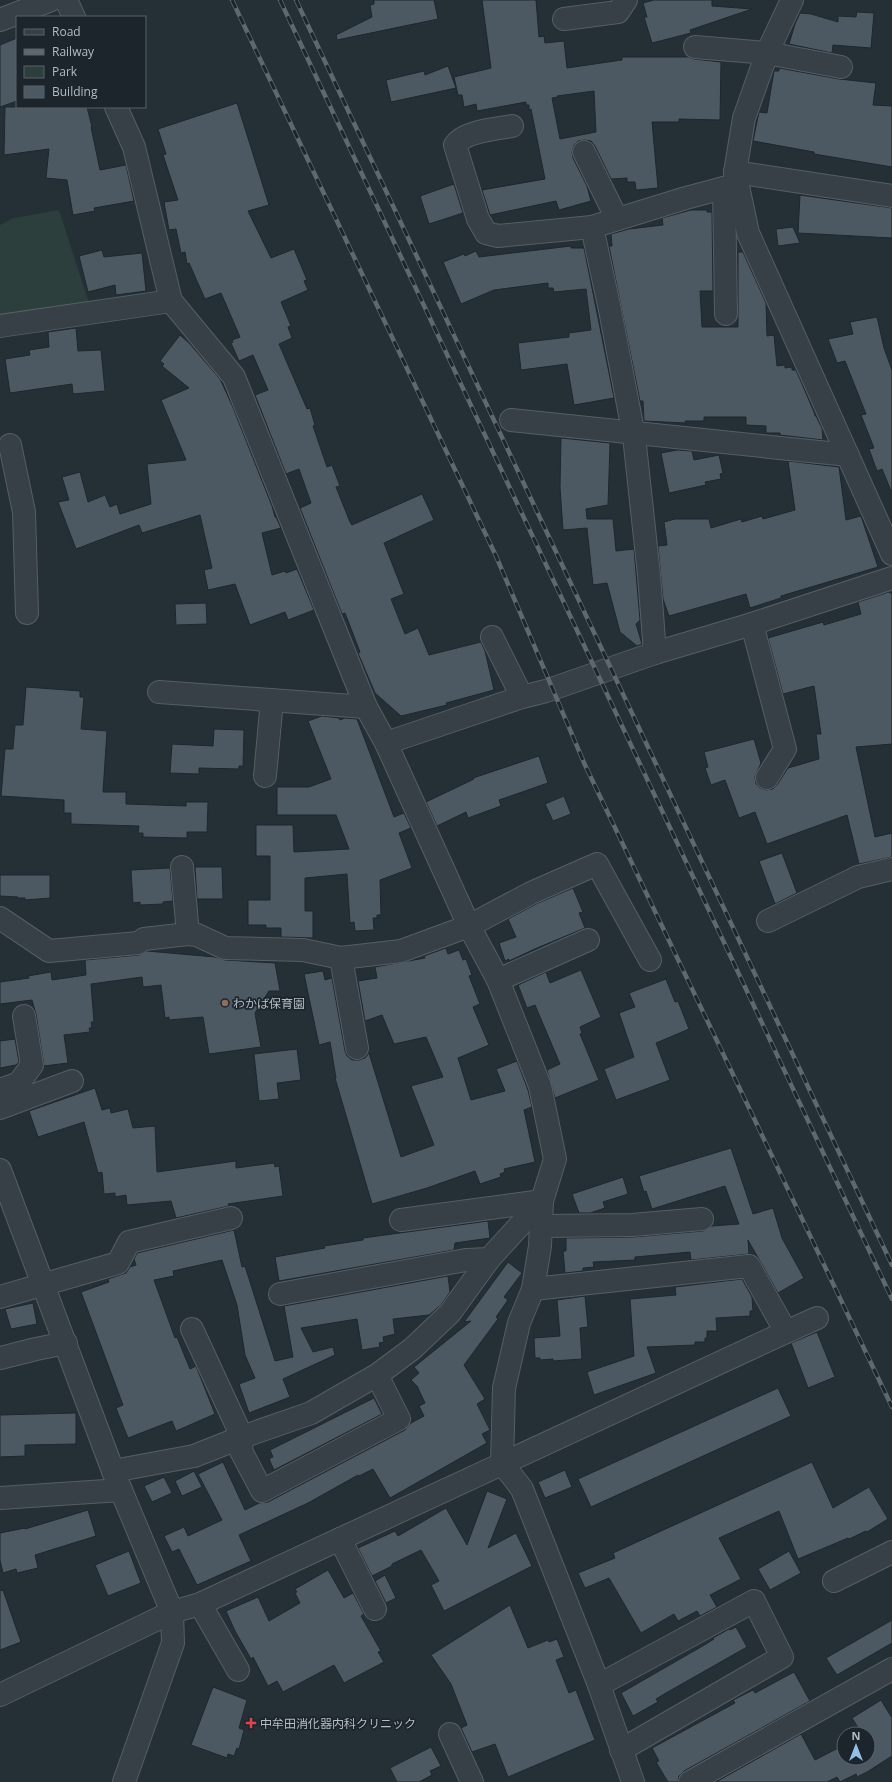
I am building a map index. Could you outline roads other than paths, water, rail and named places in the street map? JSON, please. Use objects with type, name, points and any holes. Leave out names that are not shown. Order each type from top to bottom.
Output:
[{"type":"street","points":[[0,20],[51,0]]},
{"type":"street","points":[[66,0],[74,16]]},
{"type":"street","points":[[564,19],[618,12],[626,0]]},
{"type":"street","points":[[726,314],[732,181],[744,118],[767,53],[792,0]]},
{"type":"street","points":[[695,47],[767,53],[840,67]]},
{"type":"street","points":[[116,108],[134,146],[171,301],[234,377],[366,706],[386,743],[469,926],[498,980],[540,1086],[555,1159],[542,1201],[540,1246],[532,1289],[519,1323],[504,1388],[502,1464],[522,1488],[599,1685],[633,1782]]},
{"type":"street","points":[[512,126],[468,135],[459,139],[455,145],[478,219],[486,232],[498,236],[592,227],[686,198],[732,181],[892,196]]},
{"type":"street","points":[[584,152],[617,219]]},
{"type":"street","points":[[732,181],[748,233],[892,554]]},
{"type":"street","points":[[592,227],[634,433],[649,574],[655,653]]},
{"type":"street","points":[[0,326],[171,301]]},
{"type":"street","points":[[511,420],[848,455]]},
{"type":"street","points":[[5,440],[24,512],[27,613]]},
{"type":"street","points":[[386,743],[522,697],[546,691],[655,653],[752,624],[892,578]]},
{"type":"street","points":[[752,624],[784,749],[766,778]]},
{"type":"street","points":[[492,637],[522,697]]},
{"type":"street","points":[[159,692],[366,706]]},
{"type":"street","points":[[265,776],[272,700]]},
{"type":"street","points":[[0,918],[49,951],[141,941],[188,934],[197,935],[225,948],[303,950],[341,958],[401,951],[469,926],[531,893],[597,864],[650,960]]},
{"type":"street","points":[[182,867],[188,934]]},
{"type":"street","points":[[768,921],[858,877],[892,869]]},
{"type":"street","points":[[498,980],[588,940]]},
{"type":"street","points":[[341,958],[357,1048]]},
{"type":"street","points":[[0,1090],[19,1083],[32,1065],[24,1016]]},
{"type":"street","points":[[0,1108],[72,1081]]},
{"type":"street","points":[[0,1170],[117,1480],[172,1612],[174,1643],[124,1782]]},
{"type":"street","points":[[401,1220],[542,1201]]},
{"type":"street","points":[[0,1498],[117,1480],[194,1456],[242,1437],[311,1413],[377,1375],[412,1349],[450,1313],[489,1259],[542,1201]]},
{"type":"street","points":[[0,1297],[118,1263],[128,1242],[231,1218]]},
{"type":"street","points":[[541,1226],[632,1225],[702,1219]]},
{"type":"street","points":[[280,1294],[466,1260],[489,1259]]},
{"type":"street","points":[[532,1289],[749,1266],[786,1332]]},
{"type":"street","points":[[0,1695],[172,1612],[200,1604],[817,1318]]},
{"type":"street","points":[[192,1329],[242,1437],[241,1451],[262,1491],[399,1419],[377,1375]]},
{"type":"street","points":[[0,1358],[36,1348],[66,1343]]},
{"type":"street","points":[[340,1539],[375,1609]]},
{"type":"street","points":[[834,1581],[892,1552]]},
{"type":"street","points":[[599,1685],[754,1601],[782,1657],[621,1750]]},
{"type":"street","points":[[200,1604],[238,1670]]},
{"type":"street","points":[[690,1782],[889,1676]]},
{"type":"street","points":[[450,1734],[472,1782]]},
{"type":"railway","points":[[232,0],[496,556],[585,765],[892,1407]]},
{"type":"railway","points":[[280,0],[892,1299]]},
{"type":"railway","points":[[296,0],[892,1265]]},
{"type":"place","name":"わかば保育園","points":[[225,1003]]},
{"type":"place","name":"中牟田消化器内科クリニック","points":[[251,1723]]}]
